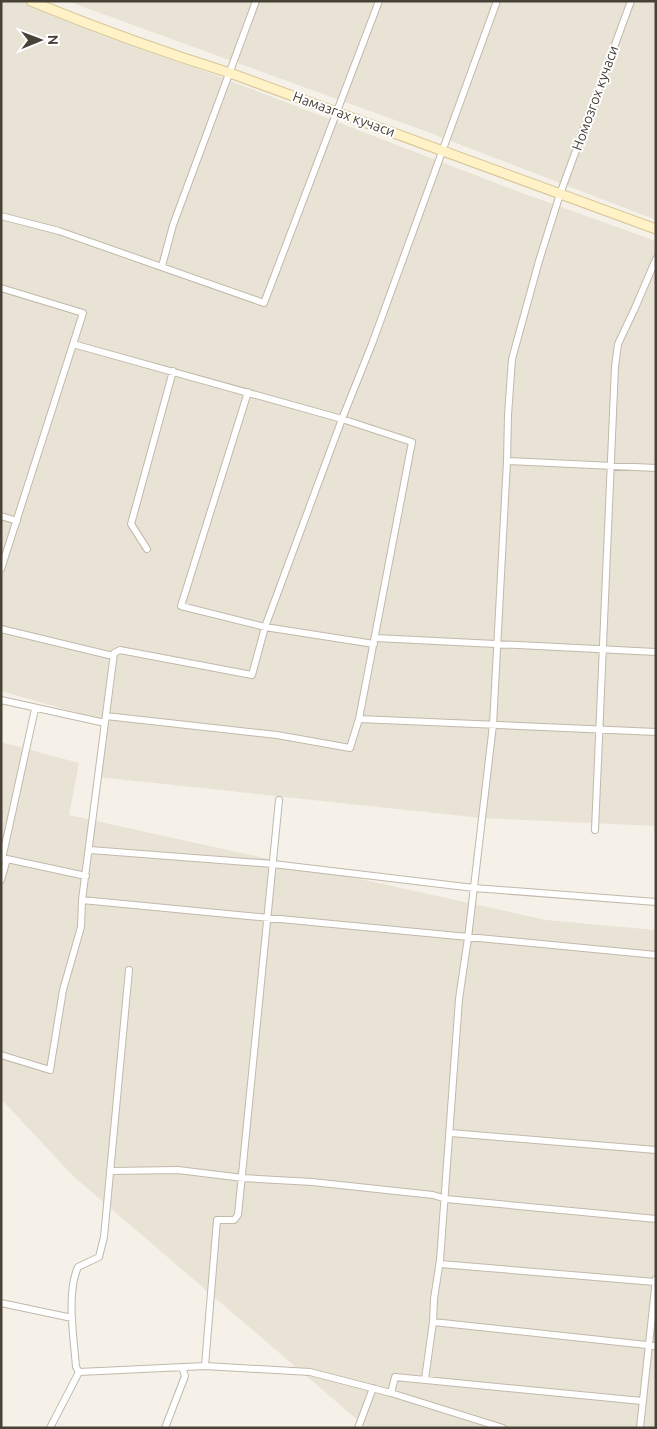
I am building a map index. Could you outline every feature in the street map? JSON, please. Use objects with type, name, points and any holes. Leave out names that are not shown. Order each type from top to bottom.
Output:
[{"type":"street","name":"Намазгах кучаси","points":[[31,1],[146,46],[230,73],[656,229]]},
{"type":"street","points":[[162,266],[173,225],[256,1]]},
{"type":"street","points":[[1,216],[59,231],[264,303],[379,1]]},
{"type":"street","points":[[1,1055],[50,1070],[63,990],[81,928],[82,900],[90,850],[114,653],[120,650],[249,676],[252,675],[265,627],[342,419],[372,344],[441,150],[497,1]]},
{"type":"street","name":"Номозгох кучаси","points":[[424,1379],[433,1322],[446,1199],[459,999],[468,938],[492,725],[512,360],[539,261],[560,194],[631,1]]},
{"type":"street","points":[[596,830],[614,367],[618,344],[656,259]]},
{"type":"street","points":[[1,288],[83,313],[1,569]]},
{"type":"street","points":[[73,344],[342,419],[412,442],[375,641],[359,719],[350,748],[277,735],[106,716]]},
{"type":"street","points":[[147,549],[131,524],[173,372]]},
{"type":"street","points":[[248,392],[181,606],[265,627],[375,641],[656,652]]},
{"type":"street","points":[[507,461],[656,468]]},
{"type":"street","points":[[1,516],[17,521]]},
{"type":"street","points":[[1,629],[113,656]]},
{"type":"street","points":[[1,700],[105,723]]},
{"type":"street","points":[[1,880],[3,859],[35,709]]},
{"type":"street","points":[[359,719],[656,732]]},
{"type":"street","points":[[205,1366],[217,1220],[234,1220],[238,1215],[243,1178],[279,800]]},
{"type":"street","points":[[90,850],[272,864],[474,888],[656,902]]},
{"type":"street","points":[[3,859],[86,876]]},
{"type":"street","points":[[82,900],[267,916],[468,938],[656,955]]},
{"type":"street","points":[[79,1372],[76,1367],[72,1318],[74,1275],[78,1267],[99,1257],[104,1237],[129,970]]},
{"type":"street","points":[[451,1133],[656,1150]]},
{"type":"street","points":[[110,1170],[178,1170],[243,1178],[312,1182],[433,1195],[446,1199],[656,1219]]},
{"type":"street","points":[[440,1264],[655,1282]]},
{"type":"street","points":[[640,1428],[642,1401],[652,1345],[656,1278]]},
{"type":"street","points":[[1,1303],[72,1318]]},
{"type":"street","points":[[433,1322],[652,1345]]},
{"type":"street","points":[[79,1372],[205,1366],[310,1372],[391,1393],[502,1428]]},
{"type":"street","points":[[165,1428],[184,1376],[182,1367]]},
{"type":"street","points":[[50,1428],[79,1372]]},
{"type":"street","points":[[391,1393],[395,1377],[642,1401]]},
{"type":"street","points":[[358,1428],[373,1388]]},
{"type":"shaded area","points":[[1,1],[20,1],[62,16],[522,193],[656,241],[656,826],[482,818],[98,777],[102,720],[1,691]]},
{"type":"shaded area","points":[[67,1],[656,1],[656,220],[425,131]]},
{"type":"shaded area","points":[[1,742],[79,763],[69,815],[546,920],[656,930],[656,1428],[367,1428],[74,1177],[1,1099]]}]
